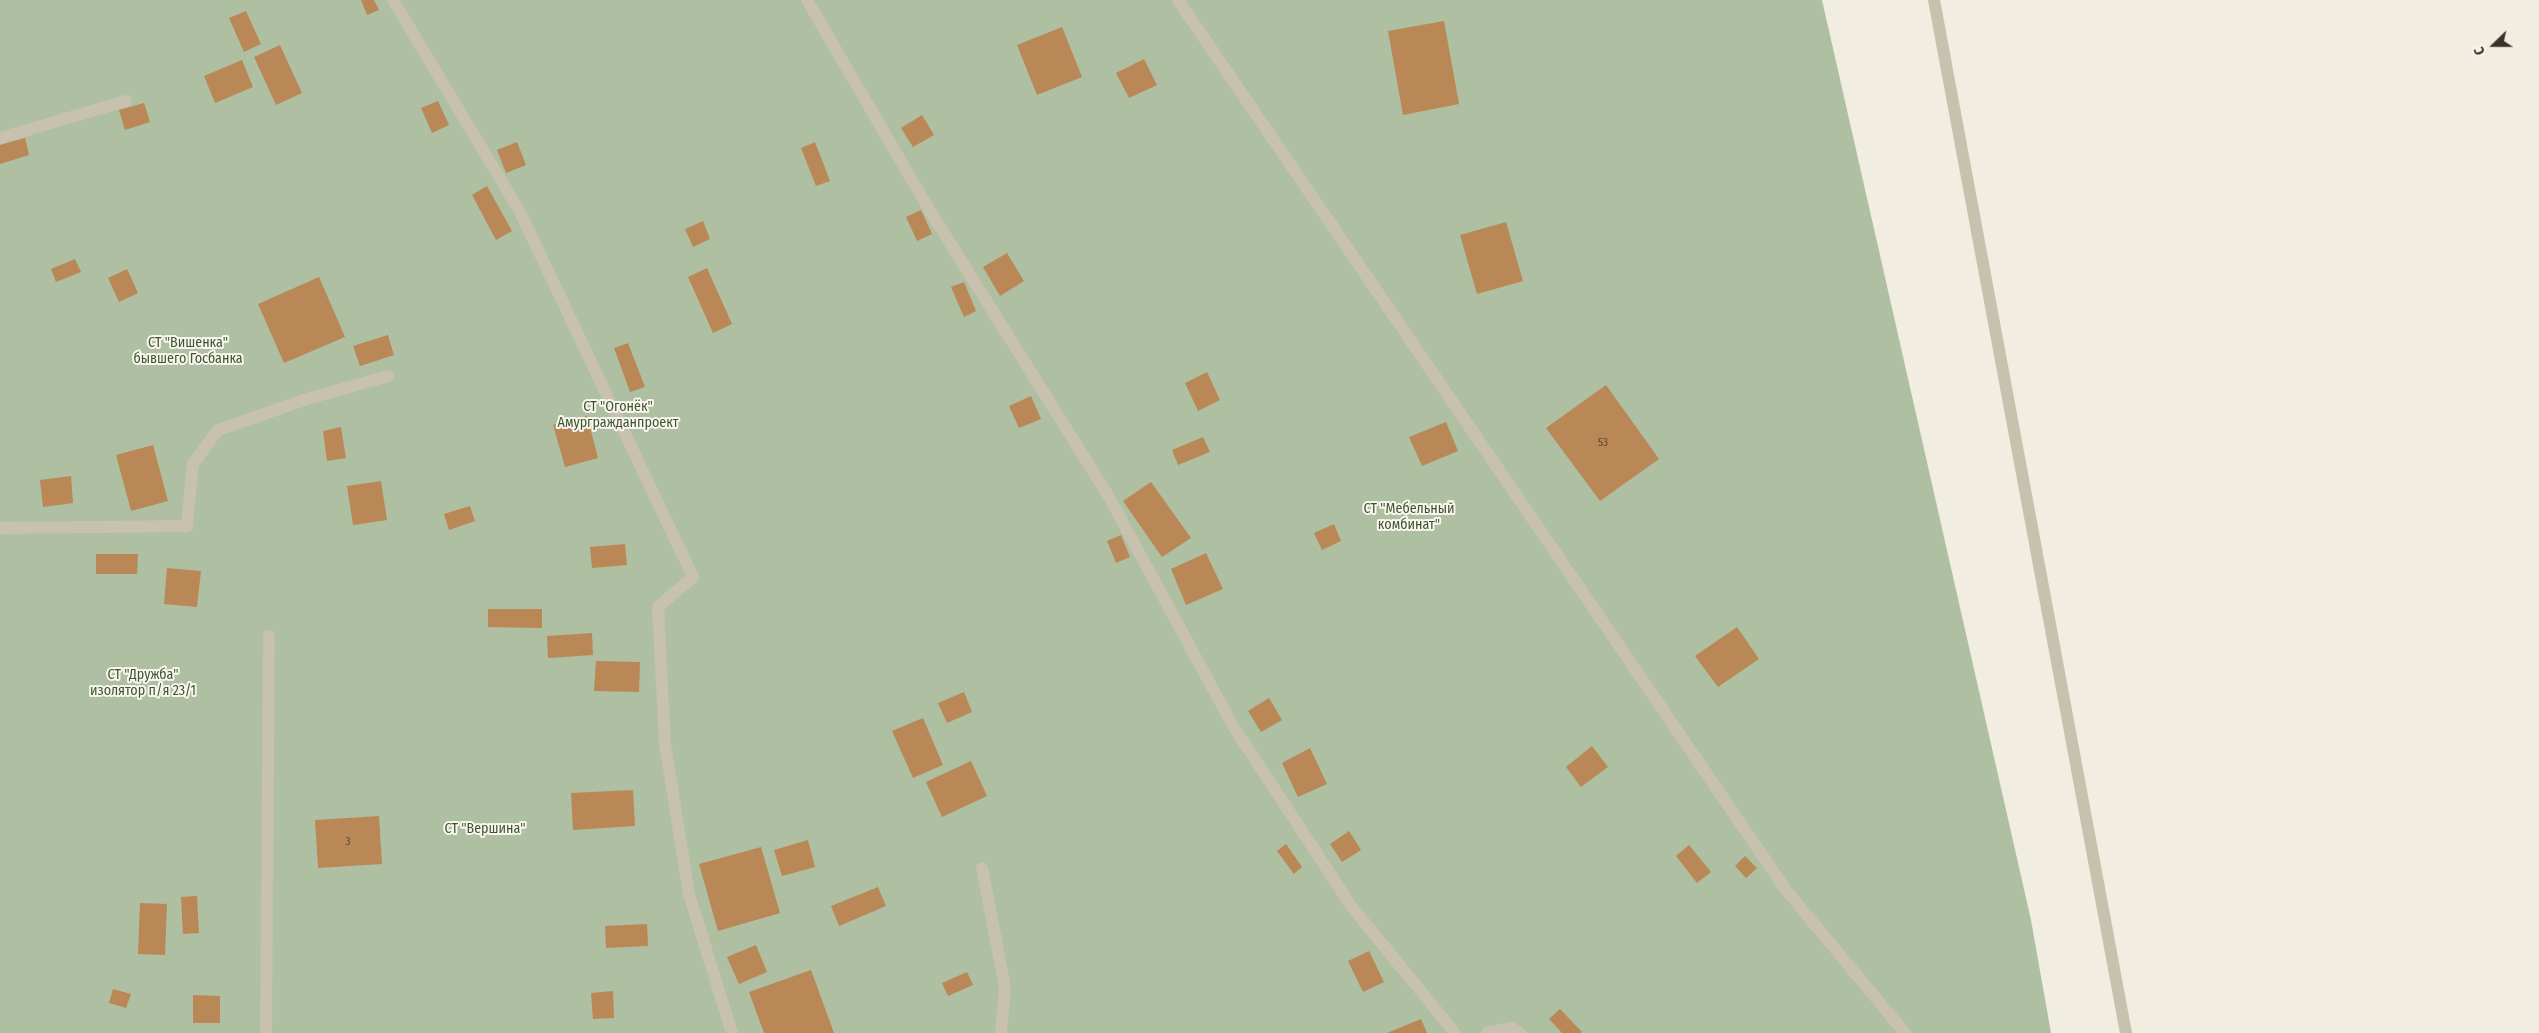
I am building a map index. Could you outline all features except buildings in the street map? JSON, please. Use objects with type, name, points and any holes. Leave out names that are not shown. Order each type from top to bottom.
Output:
[{"type":"street","points":[[393,0],[520,212],[693,578],[658,608],[666,744],[689,894],[732,1033]]},
{"type":"street","points":[[807,0],[930,211],[1109,497],[1233,726],[1352,907],[1455,1033]]},
{"type":"street","points":[[1178,0],[1786,890],[1905,1033]]},
{"type":"street","points":[[1934,0],[2126,1033]]},
{"type":"street","points":[[0,138],[126,101]]},
{"type":"street","points":[[0,528],[187,526],[193,464],[218,430],[307,399],[388,376]]},
{"type":"street","points":[[266,1033],[269,636]]},
{"type":"street","points":[[982,868],[1005,987],[1001,1033]]},
{"type":"street","points":[[1486,1033],[1512,1028],[1520,1033]]},
{"type":"green space","points":[[0,0],[1822,0],[2031,920],[2051,1033],[0,1033]]},
{"type":"park label","name":"СТ \"Вишенка\" бывшего Госбанка","points":[[188,352]]},
{"type":"park label","name":"СТ \"Огонёк\" Амургражданпроект","points":[[618,416]]},
{"type":"park label","name":"СТ \"Мебельный комбинат\"","points":[[1409,518]]},
{"type":"park label","name":"СТ \"Дружба\" изолятор п/я 23/1","points":[[143,684]]},
{"type":"park label","name":"СТ \"Вершина\"","points":[[485,829]]}]
